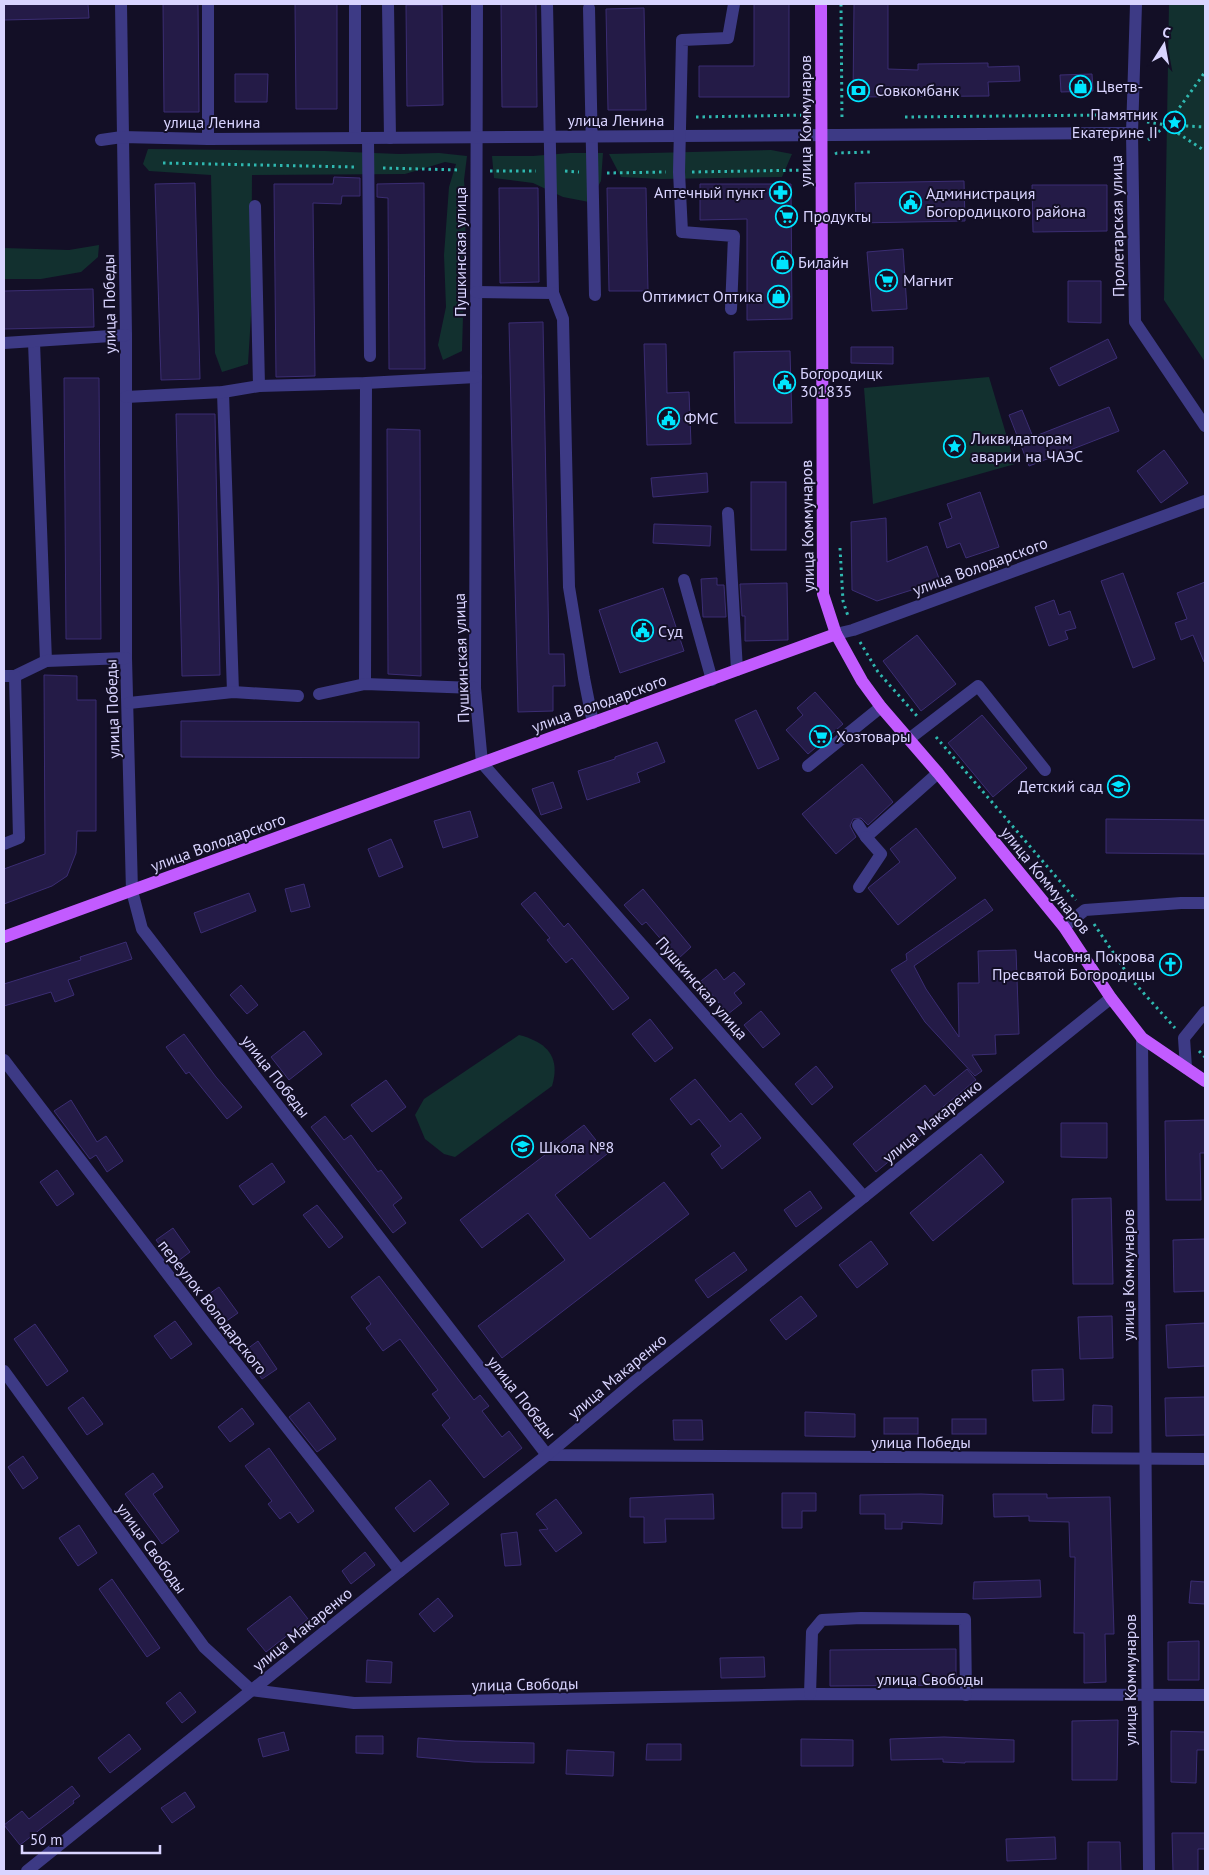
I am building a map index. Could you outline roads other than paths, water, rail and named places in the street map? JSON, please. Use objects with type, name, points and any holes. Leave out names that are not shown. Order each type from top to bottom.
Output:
[{"type":"main road","name":"улица Коммунаров","points":[[821,4],[823,594],[836,634],[862,681],[881,707],[1064,926],[1111,998],[1142,1038]]},
{"type":"main road","name":"улица Володарского","points":[[4,937],[836,634]]},
{"type":"main road","points":[[1142,1038],[1205,1081]]},
{"type":"street","name":"улица Победы","points":[[121,4],[126,335],[126,658],[129,703],[132,891],[142,929],[547,1455],[1205,1459]]},
{"type":"street","points":[[208,4],[208,139]]},
{"type":"street","points":[[354,4],[362,138],[367,167],[370,356]]},
{"type":"street","points":[[388,4],[390,138]]},
{"type":"street","name":"Пушкинская улица","points":[[477,4],[475,688],[482,763],[864,1197]]},
{"type":"street","points":[[547,4],[553,293],[562,319],[569,586],[593,722]]},
{"type":"street","points":[[732,309],[734,236],[682,232],[679,136],[682,40],[728,38],[734,4]]},
{"type":"street","name":"Пролетарская улица","points":[[1136,4],[1132,133],[1135,322],[1205,426]]},
{"type":"street","points":[[589,8],[596,295]]},
{"type":"street","name":"улица Ленина","points":[[101,140],[122,137],[208,139],[1132,133]]},
{"type":"street","points":[[255,206],[259,386]]},
{"type":"street","points":[[476,292],[553,293]]},
{"type":"street","points":[[4,343],[126,335]]},
{"type":"street","points":[[34,342],[46,661]]},
{"type":"street","points":[[126,397],[223,392],[259,386],[476,377]]},
{"type":"street","points":[[366,383],[366,684]]},
{"type":"street","points":[[223,392],[233,692]]},
{"type":"street","name":"улица Володарского","points":[[836,634],[853,630],[1205,501]]},
{"type":"street","points":[[728,513],[737,670]]},
{"type":"street","points":[[684,580],[712,680]]},
{"type":"street","points":[[4,844],[19,838],[9,676],[46,661],[126,658]]},
{"type":"street","points":[[319,694],[366,684],[475,688]]},
{"type":"street","points":[[909,739],[978,686],[1045,770]]},
{"type":"street","points":[[129,703],[233,692],[298,696]]},
{"type":"street","points":[[808,766],[881,707]]},
{"type":"street","points":[[866,837],[938,774]]},
{"type":"street","points":[[858,825],[881,854],[859,888]]},
{"type":"street","points":[[1064,926],[1085,910],[1205,903]]},
{"type":"street","name":"улица Макаренко","points":[[27,1871],[547,1455],[634,1382],[1111,998]]},
{"type":"street","points":[[1186,1068],[1184,1038],[1205,1012]]},
{"type":"street","name":"улица Коммунаров","points":[[1142,1038],[1146,1696],[1149,1871]]},
{"type":"street","name":"переулок Володарского","points":[[4,1060],[208,1327],[400,1571]]},
{"type":"street","name":"улица Свободы","points":[[4,1371],[204,1647],[252,1690],[354,1703],[810,1694],[1205,1695]]},
{"type":"street","points":[[810,1694],[812,1632],[822,1620],[860,1618],[965,1619],[966,1695]]},
{"type":"place","name":"Цветв-","points":[[1080,86]]},
{"type":"place","name":"Совкомбанк","points":[[859,90]]},
{"type":"place","name":"Памятник Екатерине II","points":[[1174,123]]},
{"type":"place","name":"Аптечный пункт","points":[[781,192]]},
{"type":"place","name":"Администрация Богородицкого района","points":[[910,202]]},
{"type":"place","name":"Продукты","points":[[787,216]]},
{"type":"place","name":"Билайн","points":[[782,262]]},
{"type":"place","name":"Магнит","points":[[887,280]]},
{"type":"place","name":"Оптимист Оптика","points":[[779,296]]},
{"type":"place","name":"Богородицк 301835","points":[[784,382]]},
{"type":"place","name":"ФМС","points":[[668,418]]},
{"type":"place","name":"Ликвидаторам аварии на ЧАЭС","points":[[955,447]]},
{"type":"place","name":"Суд","points":[[642,631]]},
{"type":"place","name":"Хозтовары","points":[[820,736]]},
{"type":"place","name":"Детский сад","points":[[1119,786]]},
{"type":"place","name":"Часовня Покрова Пресвятой Богородицы","points":[[1171,965]]},
{"type":"place","name":"Школа №8","points":[[523,1147]]}]
